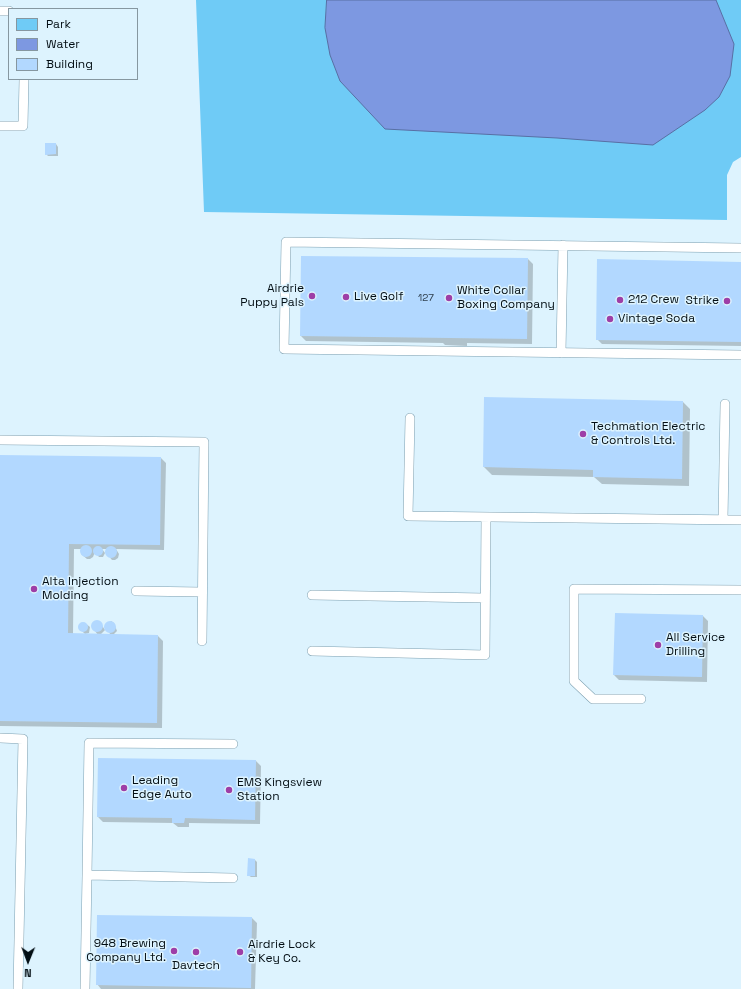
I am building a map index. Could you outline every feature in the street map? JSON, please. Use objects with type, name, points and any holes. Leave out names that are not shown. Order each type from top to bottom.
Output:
[{"type":"lane","points":[[0,126],[23,126],[24,80]]},
{"type":"lane","points":[[741,248],[286,242],[284,349],[741,355]]},
{"type":"lane","points":[[561,353],[563,245]]},
{"type":"lane","points":[[723,520],[725,404]]},
{"type":"lane","points":[[410,418],[408,516],[741,520]]},
{"type":"lane","points":[[0,440],[204,442],[202,641]]},
{"type":"lane","points":[[312,651],[485,655],[486,517]]},
{"type":"lane","points":[[641,699],[593,699],[574,681],[574,588],[741,590]]},
{"type":"lane","points":[[136,591],[202,592]]},
{"type":"lane","points":[[312,595],[485,598]]},
{"type":"lane","points":[[0,738],[23,738],[18,989]]},
{"type":"lane","points":[[85,989],[89,743],[233,744]]},
{"type":"lane","points":[[87,875],[233,878]]},
{"type":"green space","points":[[196,0],[741,0],[741,157],[733,162],[727,175],[727,220],[204,212]]},
{"type":"water","points":[[327,0],[716,0],[734,44],[730,76],[719,97],[705,110],[653,145],[557,138],[385,129],[340,81],[330,55],[325,28]]},
{"type":"building","points":[[45,143],[56,143],[56,154],[45,155]]},
{"type":"building","points":[[301,256],[528,258],[527,339],[300,336]]},
{"type":"building","points":[[597,259],[741,262],[741,342],[596,340]]},
{"type":"building","name":"Techmation Electric & Controls Ltd.","points":[[484,397],[683,401],[682,479],[593,477],[593,470],[483,467]]},
{"type":"building","name":"Alta Injection Molding","points":[[0,455],[161,457],[160,545],[69,544],[68,633],[158,635],[157,723],[0,721]]},
{"type":"building","points":[[84,545],[88,545],[92,551],[88,557],[84,557],[80,553],[80,549]]},
{"type":"building","points":[[96,546],[100,546],[102,547],[102,555],[96,556],[93,553],[93,549]]},
{"type":"building","points":[[109,546],[113,546],[117,552],[113,558],[109,558],[105,554],[105,550]]},
{"type":"building","name":"All Service Drilling","points":[[615,613],[703,615],[702,677],[613,675]]},
{"type":"building","points":[[95,620],[99,620],[103,626],[99,632],[95,632],[91,628],[91,624]]},
{"type":"building","points":[[108,621],[112,621],[116,627],[112,633],[108,633],[104,629],[104,625]]},
{"type":"building","points":[[81,622],[85,622],[87,623],[87,631],[81,632],[78,629],[78,625]]},
{"type":"building","points":[[98,758],[256,760],[255,820],[185,818],[184,823],[172,823],[172,818],[97,817]]},
{"type":"building","points":[[248,858],[255,859],[255,876],[247,876]]},
{"type":"building","points":[[97,915],[252,917],[251,988],[96,985]]},
{"type":"place","name":"Airdrie Puppy Pals","points":[[312,296]]},
{"type":"place","name":"Live Golf","points":[[346,297]]},
{"type":"place","name":"White Collar Boxing Company","points":[[449,298]]},
{"type":"place","name":"212 Crew","points":[[620,300]]},
{"type":"place","name":"Strike","points":[[727,301]]},
{"type":"place","name":"Vintage Soda","points":[[610,319]]},
{"type":"place","name":"Techmation Electric & Controls Ltd.","points":[[583,434]]},
{"type":"place","name":"Alta Injection Molding","points":[[34,589]]},
{"type":"place","name":"All Service Drilling","points":[[658,645]]},
{"type":"place","name":"Leading Edge Auto","points":[[124,788]]},
{"type":"place","name":"EMS Kingsview Station","points":[[229,790]]},
{"type":"place","name":"948 Brewing Company Ltd.","points":[[174,951]]},
{"type":"place","name":"Davtech","points":[[196,952]]},
{"type":"place","name":"Airdrie Lock & Key Co.","points":[[240,952]]}]
